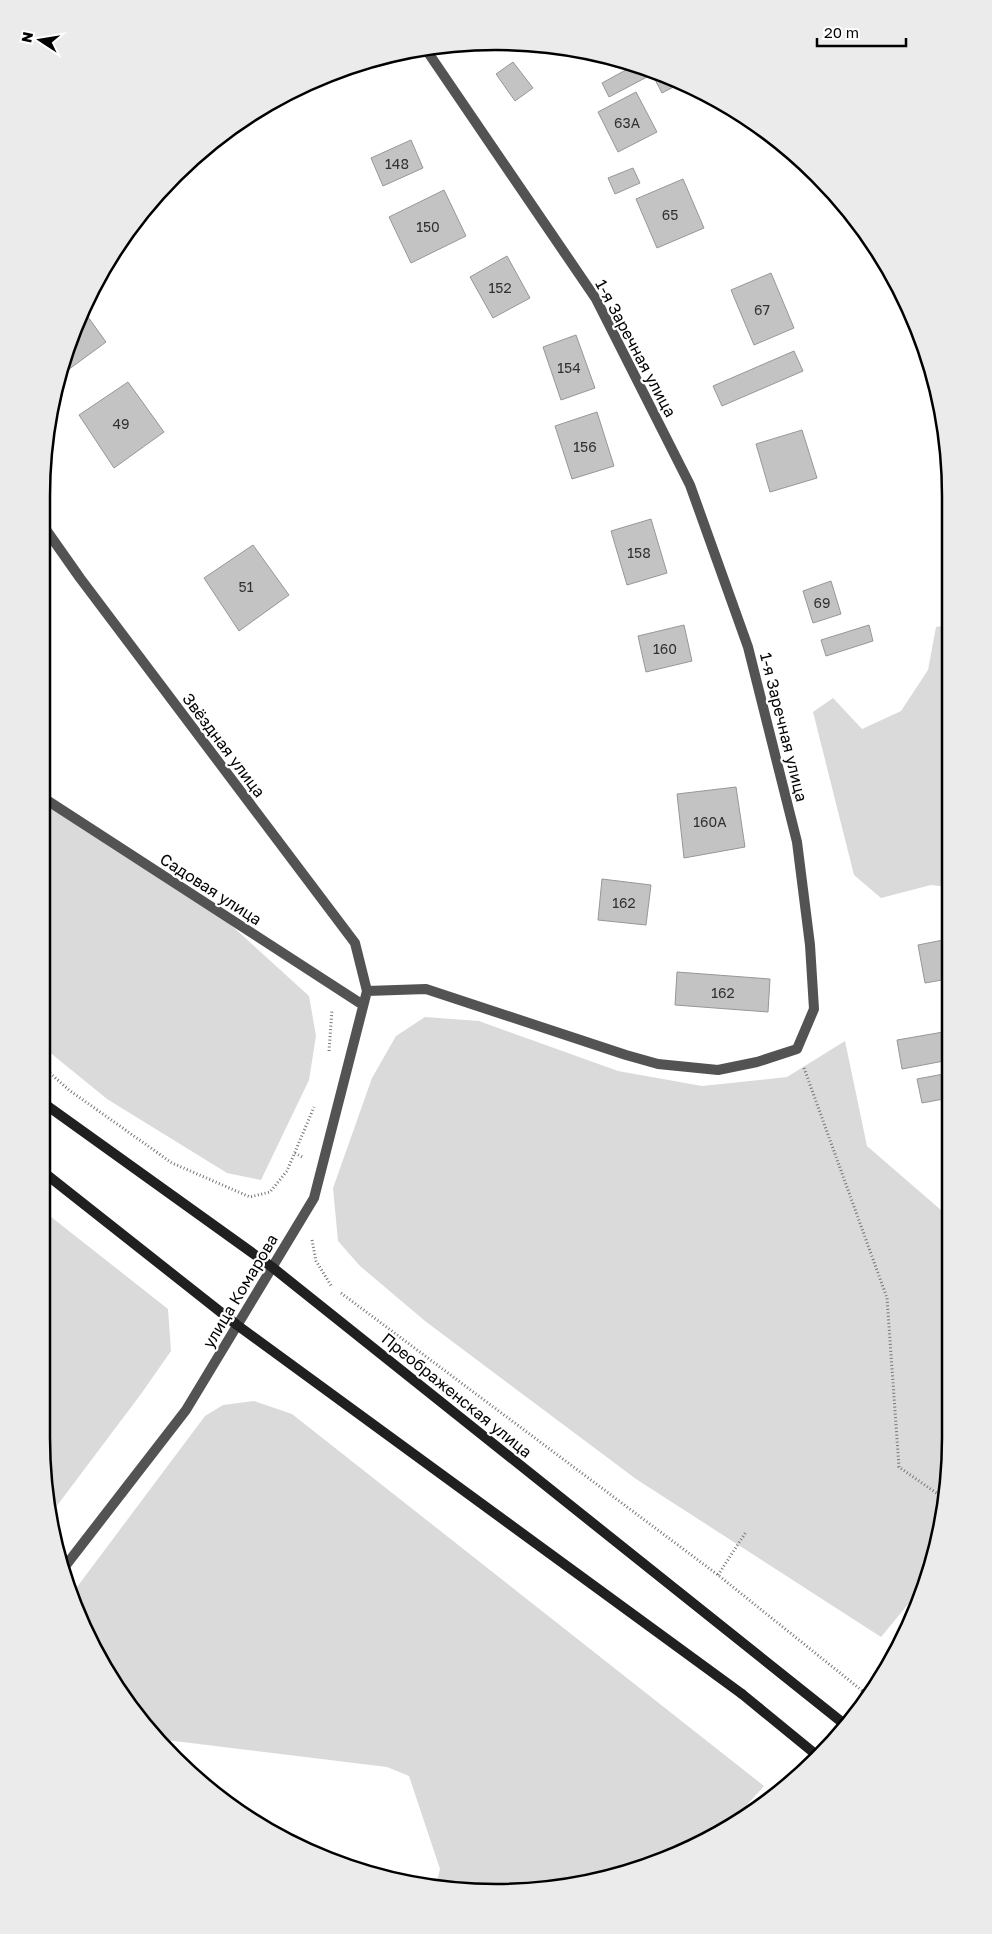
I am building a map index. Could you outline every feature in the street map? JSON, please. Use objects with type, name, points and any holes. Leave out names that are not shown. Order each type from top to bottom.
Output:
[{"type":"main road","name":"Преображенская улица","points":[[50,1108],[272,1267],[841,1721]]},
{"type":"main road","points":[[50,1177],[237,1325],[742,1694],[813,1751]]},
{"type":"street","name":"1-я Заречная улица","points":[[431,55],[596,299],[690,485],[748,647],[797,842],[810,945],[814,1009],[797,1049]]},
{"type":"street","name":"Звёздная улица","points":[[50,535],[354,943],[367,991]]},
{"type":"street","name":"Садовая улица","points":[[50,802],[364,1005]]},
{"type":"street","points":[[367,991],[426,989],[658,1064],[718,1070],[758,1062],[797,1049]]},
{"type":"street","name":"улица Комарова","points":[[68,1562],[186,1410],[314,1198],[367,991]]},
{"type":"path","points":[[328,1057],[334,986]]},
{"type":"path","points":[[797,1049],[887,1298],[899,1467],[938,1494]]},
{"type":"path","points":[[50,1073],[69,1090],[172,1163],[250,1197],[270,1192],[287,1171],[315,1105]]},
{"type":"path","points":[[295,1153],[310,1160]]},
{"type":"path","points":[[311,1235],[316,1261],[330,1285],[718,1575],[863,1691]]},
{"type":"path","points":[[718,1575],[746,1532]]},
{"type":"shaded area","points":[[942,626],[942,886],[931,885],[881,898],[854,875],[813,712],[833,698],[862,729],[901,711],[928,670],[936,627]]},
{"type":"shaded area","points":[[50,804],[209,905],[309,996],[316,1036],[309,1080],[261,1180],[227,1173],[107,1099],[50,1053]]},
{"type":"shaded area","points":[[425,1017],[479,1021],[618,1071],[702,1086],[787,1077],[845,1041],[867,1146],[942,1211],[942,1438],[938,1496],[927,1553],[911,1601],[881,1637],[636,1479],[425,1321],[360,1266],[338,1241],[333,1188],[372,1078],[396,1036]]},
{"type":"shaded area","points":[[50,1216],[168,1309],[171,1351],[56,1507],[50,1438]]},
{"type":"shaded area","points":[[254,1401],[292,1414],[764,1786],[742,1810],[719,1824],[667,1850],[639,1860],[611,1869],[554,1880],[496,1884],[467,1883],[437,1880],[440,1869],[409,1776],[387,1767],[169,1740],[142,1710],[125,1686],[96,1635],[76,1588],[205,1416],[223,1405]]},
{"type":"building","points":[[513,62],[533,88],[515,101],[496,74]]},
{"type":"building","points":[[626,70],[647,77],[609,97],[602,83]]},
{"type":"building","points":[[655,80],[673,87],[662,93]]},
{"type":"building","points":[[636,92],[657,132],[618,152],[598,112]]},
{"type":"building","points":[[411,140],[423,168],[383,186],[371,158]]},
{"type":"building","points":[[633,168],[640,183],[615,194],[608,178]]},
{"type":"building","points":[[683,179],[704,228],[657,248],[636,199]]},
{"type":"building","points":[[444,190],[466,236],[411,263],[389,217]]},
{"type":"building","points":[[507,256],[530,298],[493,318],[470,277]]},
{"type":"building","points":[[771,273],[794,328],[754,345],[731,290]]},
{"type":"building","points":[[88,317],[106,342],[69,369]]},
{"type":"building","points":[[576,335],[595,388],[561,400],[543,347]]},
{"type":"building","points":[[794,351],[803,371],[722,406],[713,386]]},
{"type":"building","points":[[128,382],[164,432],[114,468],[79,415]]},
{"type":"building","points":[[597,412],[614,466],[572,479],[555,426]]},
{"type":"building","points":[[802,430],[817,478],[770,492],[756,444]]},
{"type":"building","points":[[651,519],[667,573],[627,585],[611,531]]},
{"type":"building","points":[[253,545],[289,595],[239,631],[204,578]]},
{"type":"building","points":[[831,581],[841,614],[813,623],[803,591]]},
{"type":"building","points":[[684,625],[692,661],[646,672],[638,636]]},
{"type":"building","points":[[869,625],[873,641],[826,656],[821,640]]},
{"type":"building","points":[[736,787],[745,847],[684,858],[677,794]]},
{"type":"building","points":[[602,879],[651,885],[646,925],[598,920]]},
{"type":"building","points":[[942,940],[942,980],[925,983],[918,945]]},
{"type":"building","points":[[677,972],[770,979],[768,1012],[675,1005]]},
{"type":"building","points":[[942,1032],[942,1061],[902,1069],[897,1040]]},
{"type":"building","points":[[942,1074],[942,1099],[922,1103],[917,1079]]}]
